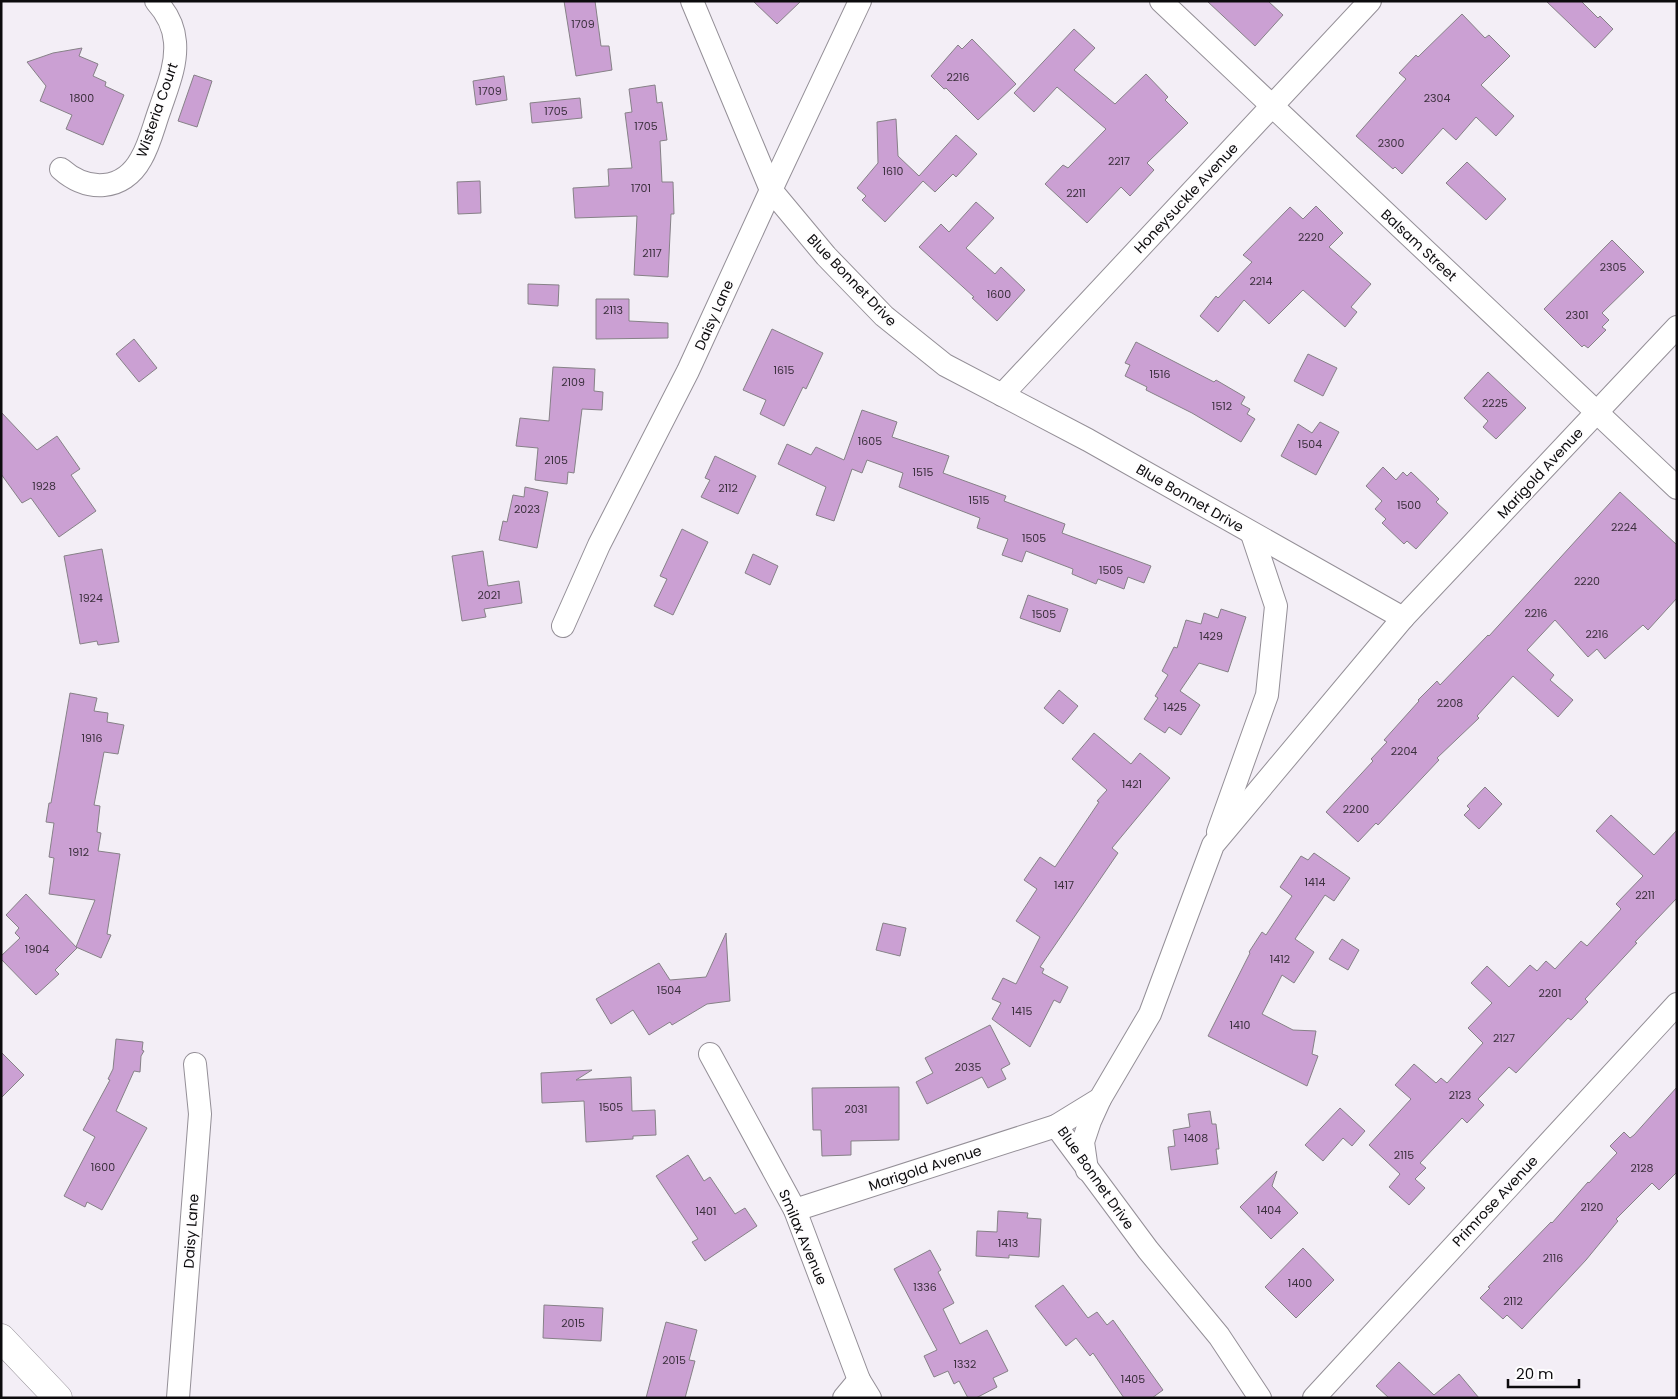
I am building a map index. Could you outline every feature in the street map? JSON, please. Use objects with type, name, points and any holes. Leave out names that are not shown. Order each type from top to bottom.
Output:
[{"type":"street","name":"Wisteria Court","points":[[61,169],[70,178],[84,184],[109,185],[132,172],[141,160],[176,58],[175,41],[170,21],[156,1]]},
{"type":"street","name":"Blue Bonnet Drive","points":[[692,1],[770,190],[826,256],[884,316],[945,365],[1088,440],[1403,618],[1213,845]]},
{"type":"street","name":"Daisy Lane","points":[[563,626],[599,545],[688,372],[770,190],[860,1]]},
{"type":"street","name":"Balsam Street","points":[[1161,1],[1677,488]]},
{"type":"street","name":"Honeysuckle Avenue","points":[[1002,395],[1370,1]]},
{"type":"street","name":"Marigold Avenue","points":[[1403,618],[1677,327]]},
{"type":"street","name":"Blue Bonnet Drive","points":[[1252,534],[1276,606],[1267,695],[1150,1014],[1100,1099],[1056,1126],[1148,1250],[1219,1336],[1260,1398]]},
{"type":"street","name":"Primrose Avenue","points":[[1314,1398],[1677,1004]]},
{"type":"street","name":"Smilax Avenue","points":[[710,1054],[795,1210],[864,1389]]},
{"type":"street","name":"Daisy Lane","points":[[178,1398],[200,1114],[195,1064]]},
{"type":"street","points":[[1088,1170],[1083,1142],[1100,1099]]},
{"type":"street","name":"Marigold Avenue","points":[[795,1210],[1056,1126]]},
{"type":"street","points":[[1,1338],[58,1398]]},
{"type":"street","points":[[844,1398],[864,1389]]},
{"type":"building","points":[[564,1],[595,1],[601,46],[609,46],[612,70],[576,76]]},
{"type":"building","points":[[753,1],[801,1],[777,24]]},
{"type":"building","points":[[1207,1],[1268,1],[1283,15],[1255,46]]},
{"type":"building","points":[[1546,1],[1581,1],[1598,18],[1600,16],[1613,29],[1595,48]]},
{"type":"building","points":[[1462,14],[1485,38],[1489,35],[1510,56],[1481,85],[1514,116],[1496,136],[1476,117],[1456,140],[1443,128],[1402,174],[1395,167],[1393,169],[1356,136],[1406,79],[1399,73],[1416,55],[1418,57]]},
{"type":"building","points":[[1074,29],[1095,48],[1074,70],[1115,104],[1146,74],[1168,97],[1165,100],[1188,123],[1147,163],[1154,170],[1130,196],[1121,187],[1087,223],[1045,184],[1063,165],[1068,168],[1106,129],[1057,87],[1034,112],[1014,93]]},
{"type":"building","points":[[972,39],[1016,84],[978,120],[931,76],[958,45],[962,49]]},
{"type":"building","points":[[82,48],[79,56],[98,64],[93,76],[106,82],[105,86],[124,95],[103,145],[66,129],[72,115],[40,101],[46,86],[27,62],[53,53]]},
{"type":"building","points":[[194,75],[212,81],[197,127],[178,121]]},
{"type":"building","points":[[504,76],[507,100],[476,105],[473,81]]},
{"type":"building","points":[[655,85],[657,103],[662,102],[667,140],[660,141],[662,182],[673,182],[674,214],[671,214],[668,277],[634,275],[637,216],[575,218],[573,188],[609,186],[608,169],[632,168],[625,113],[632,112],[629,89]]},
{"type":"building","points":[[580,98],[582,118],[532,123],[530,103]]},
{"type":"building","points":[[896,119],[898,156],[919,176],[956,135],[977,154],[956,177],[953,174],[935,192],[923,181],[885,222],[862,200],[866,196],[857,188],[878,163],[877,122]]},
{"type":"building","points":[[1467,162],[1506,199],[1486,220],[1446,183]]},
{"type":"building","points":[[480,181],[481,213],[458,214],[457,182]]},
{"type":"building","points":[[976,202],[994,218],[966,248],[995,274],[1001,267],[1025,290],[997,321],[972,298],[974,297],[919,247],[941,224],[949,232]]},
{"type":"building","points":[[1316,206],[1343,233],[1329,247],[1371,284],[1351,307],[1357,312],[1345,327],[1303,290],[1269,324],[1244,300],[1218,332],[1200,316],[1216,296],[1218,298],[1252,262],[1243,255],[1290,207],[1303,219]]},
{"type":"building","points":[[1612,240],[1644,272],[1602,313],[1609,320],[1602,327],[1606,330],[1588,348],[1584,345],[1582,347],[1544,309]]},
{"type":"building","points":[[528,284],[559,285],[558,306],[528,304]]},
{"type":"building","points":[[596,299],[629,299],[629,321],[668,323],[668,338],[596,339]]},
{"type":"building","points":[[772,329],[823,353],[806,389],[803,387],[784,426],[760,414],[766,400],[743,390]]},
{"type":"building","points":[[134,339],[157,368],[139,382],[116,354]]},
{"type":"building","points":[[1136,342],[1214,382],[1216,380],[1245,397],[1241,404],[1250,409],[1247,414],[1255,419],[1241,442],[1192,413],[1146,390],[1147,387],[1125,376],[1130,365],[1125,363]]},
{"type":"building","points":[[1308,354],[1337,368],[1323,396],[1294,381]]},
{"type":"building","points":[[553,367],[595,369],[594,391],[603,392],[602,410],[582,409],[574,473],[568,472],[567,484],[535,480],[538,448],[516,446],[520,418],[549,421]]},
{"type":"building","points":[[1488,372],[1526,408],[1496,439],[1483,427],[1488,421],[1464,398]]},
{"type":"building","points":[[862,410],[897,422],[892,437],[949,456],[943,473],[1006,496],[1004,501],[1065,524],[1062,533],[1151,566],[1144,583],[1128,577],[1124,589],[1098,579],[1096,584],[1072,574],[1073,569],[1026,551],[1022,562],[1002,555],[1008,539],[977,528],[980,518],[899,487],[903,473],[867,460],[862,473],[852,469],[834,521],[816,515],[826,487],[778,464],[787,444],[811,455],[816,447],[844,460]]},
{"type":"building","points":[[1,412],[37,450],[57,436],[80,469],[71,475],[96,511],[59,537],[31,498],[22,503],[1,474]]},
{"type":"building","points":[[1320,422],[1339,432],[1316,475],[1281,456],[1298,424],[1312,433]]},
{"type":"building","points":[[715,456],[756,476],[738,514],[701,497],[710,480],[705,478]]},
{"type":"building","points":[[1383,467],[1396,480],[1403,472],[1407,476],[1411,472],[1439,499],[1436,502],[1448,513],[1416,549],[1407,541],[1404,544],[1382,523],[1386,519],[1375,509],[1382,501],[1366,486]]},
{"type":"building","points":[[525,487],[548,492],[537,548],[499,540],[503,521],[507,522],[513,495],[524,497]]},
{"type":"building","points":[[1620,492],[1677,545],[1677,598],[1648,630],[1643,625],[1605,659],[1597,649],[1588,657],[1555,620],[1527,650],[1554,675],[1550,680],[1573,700],[1558,717],[1513,676],[1477,716],[1479,718],[1437,758],[1439,760],[1378,825],[1376,823],[1358,842],[1326,812],[1373,761],[1371,759],[1387,742],[1384,740],[1418,700],[1437,681],[1440,685],[1489,636]]},
{"type":"building","points":[[682,529],[708,542],[673,615],[654,606],[667,579],[660,576]]},
{"type":"building","points":[[102,549],[119,642],[98,645],[97,641],[80,644],[64,556]]},
{"type":"building","points":[[483,551],[488,586],[519,581],[522,603],[484,609],[486,617],[462,621],[452,556]]},
{"type":"building","points":[[753,554],[778,566],[770,585],[745,573]]},
{"type":"building","points":[[1028,595],[1068,609],[1060,632],[1020,618]]},
{"type":"building","points":[[1221,609],[1246,617],[1228,672],[1199,663],[1180,691],[1200,705],[1181,735],[1169,727],[1165,733],[1144,719],[1158,698],[1155,696],[1168,675],[1162,671],[1174,647],[1177,648],[1186,620],[1201,624],[1204,613],[1218,618]]},
{"type":"building","points":[[1059,690],[1078,706],[1063,724],[1044,708]]},
{"type":"building","points":[[70,693],[97,698],[94,711],[108,713],[107,722],[124,725],[118,754],[104,752],[94,805],[100,806],[97,832],[101,833],[98,851],[120,854],[107,934],[111,935],[101,958],[76,947],[95,900],[49,894],[54,858],[49,857],[54,823],[46,822]]},
{"type":"building","points":[[1094,733],[1131,764],[1140,753],[1170,778],[1112,848],[1118,853],[1040,967],[1044,969],[1042,973],[1068,987],[1060,1003],[1054,1000],[1030,1047],[992,1019],[1001,1003],[992,999],[1003,978],[1016,984],[1040,937],[1016,921],[1037,889],[1024,880],[1040,857],[1055,867],[1099,802],[1097,801],[1107,790],[1072,759]]},
{"type":"building","points":[[1485,787],[1502,804],[1479,829],[1464,815],[1470,809],[1467,806]]},
{"type":"building","points":[[1611,815],[1654,855],[1677,830],[1677,898],[1585,999],[1588,1002],[1571,1020],[1568,1018],[1516,1073],[1509,1067],[1478,1099],[1484,1105],[1467,1123],[1462,1118],[1420,1163],[1426,1168],[1415,1179],[1425,1188],[1409,1205],[1389,1187],[1400,1174],[1369,1145],[1411,1099],[1395,1085],[1414,1064],[1436,1083],[1441,1078],[1447,1083],[1483,1043],[1468,1028],[1492,1003],[1471,983],[1487,966],[1509,987],[1530,965],[1537,971],[1546,961],[1555,969],[1581,941],[1587,946],[1621,909],[1616,904],[1643,876],[1596,831]]},
{"type":"building","points":[[1314,853],[1350,878],[1334,901],[1325,895],[1295,939],[1314,952],[1294,983],[1282,975],[1262,1014],[1293,1030],[1316,1031],[1312,1054],[1318,1056],[1307,1086],[1208,1036],[1249,952],[1262,932],[1266,935],[1292,896],[1280,887],[1301,856],[1308,860]]},
{"type":"building","points":[[26,894],[77,948],[55,970],[59,974],[36,995],[1,959],[1,956],[20,938],[15,933],[19,928],[6,915]]},
{"type":"building","points":[[883,923],[906,928],[900,956],[876,950]]},
{"type":"building","points":[[726,933],[730,1001],[707,1004],[672,1025],[670,1022],[649,1035],[633,1010],[611,1024],[596,999],[659,963],[670,980],[706,977]]},
{"type":"building","points":[[1342,939],[1359,950],[1348,970],[1329,959]]},
{"type":"building","points":[[990,1025],[1010,1064],[1001,1069],[1006,1079],[988,1088],[982,1077],[927,1104],[916,1082],[933,1073],[925,1058]]},
{"type":"building","points":[[116,1039],[143,1042],[142,1050],[144,1051],[141,1056],[140,1072],[134,1071],[116,1111],[147,1128],[102,1210],[87,1202],[85,1207],[64,1196],[95,1137],[83,1130],[110,1080],[108,1079],[113,1069]]},
{"type":"building","points":[[1,1052],[24,1075],[1,1098]]},
{"type":"building","points":[[592,1070],[576,1080],[631,1077],[632,1111],[655,1110],[656,1135],[633,1136],[633,1139],[586,1142],[584,1101],[542,1103],[541,1073]]},
{"type":"building","points":[[899,1087],[899,1140],[851,1141],[851,1155],[822,1156],[821,1130],[813,1130],[812,1088]]},
{"type":"building","points":[[1677,1087],[1677,1172],[1659,1190],[1652,1183],[1616,1219],[1618,1221],[1586,1260],[1522,1329],[1507,1315],[1503,1319],[1480,1298],[1490,1288],[1488,1287],[1552,1223],[1588,1182],[1617,1153],[1610,1146],[1624,1132],[1630,1138],[1634,1135]]},
{"type":"building","points":[[1340,1108],[1365,1131],[1352,1146],[1343,1138],[1323,1161],[1305,1145]]},
{"type":"building","points":[[1210,1111],[1212,1124],[1216,1124],[1219,1149],[1216,1149],[1218,1164],[1171,1170],[1168,1147],[1175,1146],[1173,1130],[1190,1127],[1188,1114]]},
{"type":"building","points":[[688,1155],[704,1181],[710,1177],[735,1214],[745,1208],[757,1226],[705,1261],[692,1242],[698,1239],[656,1176]]},
{"type":"building","points":[[1277,1171],[1272,1186],[1298,1213],[1271,1239],[1240,1207]]},
{"type":"building","points":[[998,1211],[1028,1213],[1027,1218],[1041,1219],[1039,1257],[1009,1255],[1009,1258],[976,1256],[977,1231],[997,1232]]},
{"type":"building","points":[[1303,1248],[1334,1280],[1296,1318],[1265,1287]]},
{"type":"building","points":[[930,1250],[941,1270],[938,1272],[954,1303],[943,1309],[960,1344],[987,1330],[1008,1371],[993,1378],[997,1387],[976,1398],[968,1398],[959,1381],[954,1384],[948,1371],[934,1377],[924,1356],[937,1350],[894,1269]]},
{"type":"building","points":[[1063,1285],[1088,1318],[1097,1312],[1107,1325],[1113,1320],[1163,1390],[1152,1398],[1124,1398],[1093,1353],[1090,1356],[1076,1338],[1066,1346],[1035,1306]]},
{"type":"building","points":[[544,1305],[603,1308],[601,1341],[543,1338]]},
{"type":"building","points":[[666,1322],[697,1330],[689,1360],[695,1361],[685,1398],[646,1398]]},
{"type":"building","points":[[1399,1362],[1434,1395],[1459,1374],[1479,1398],[1389,1398],[1376,1386]]}]
